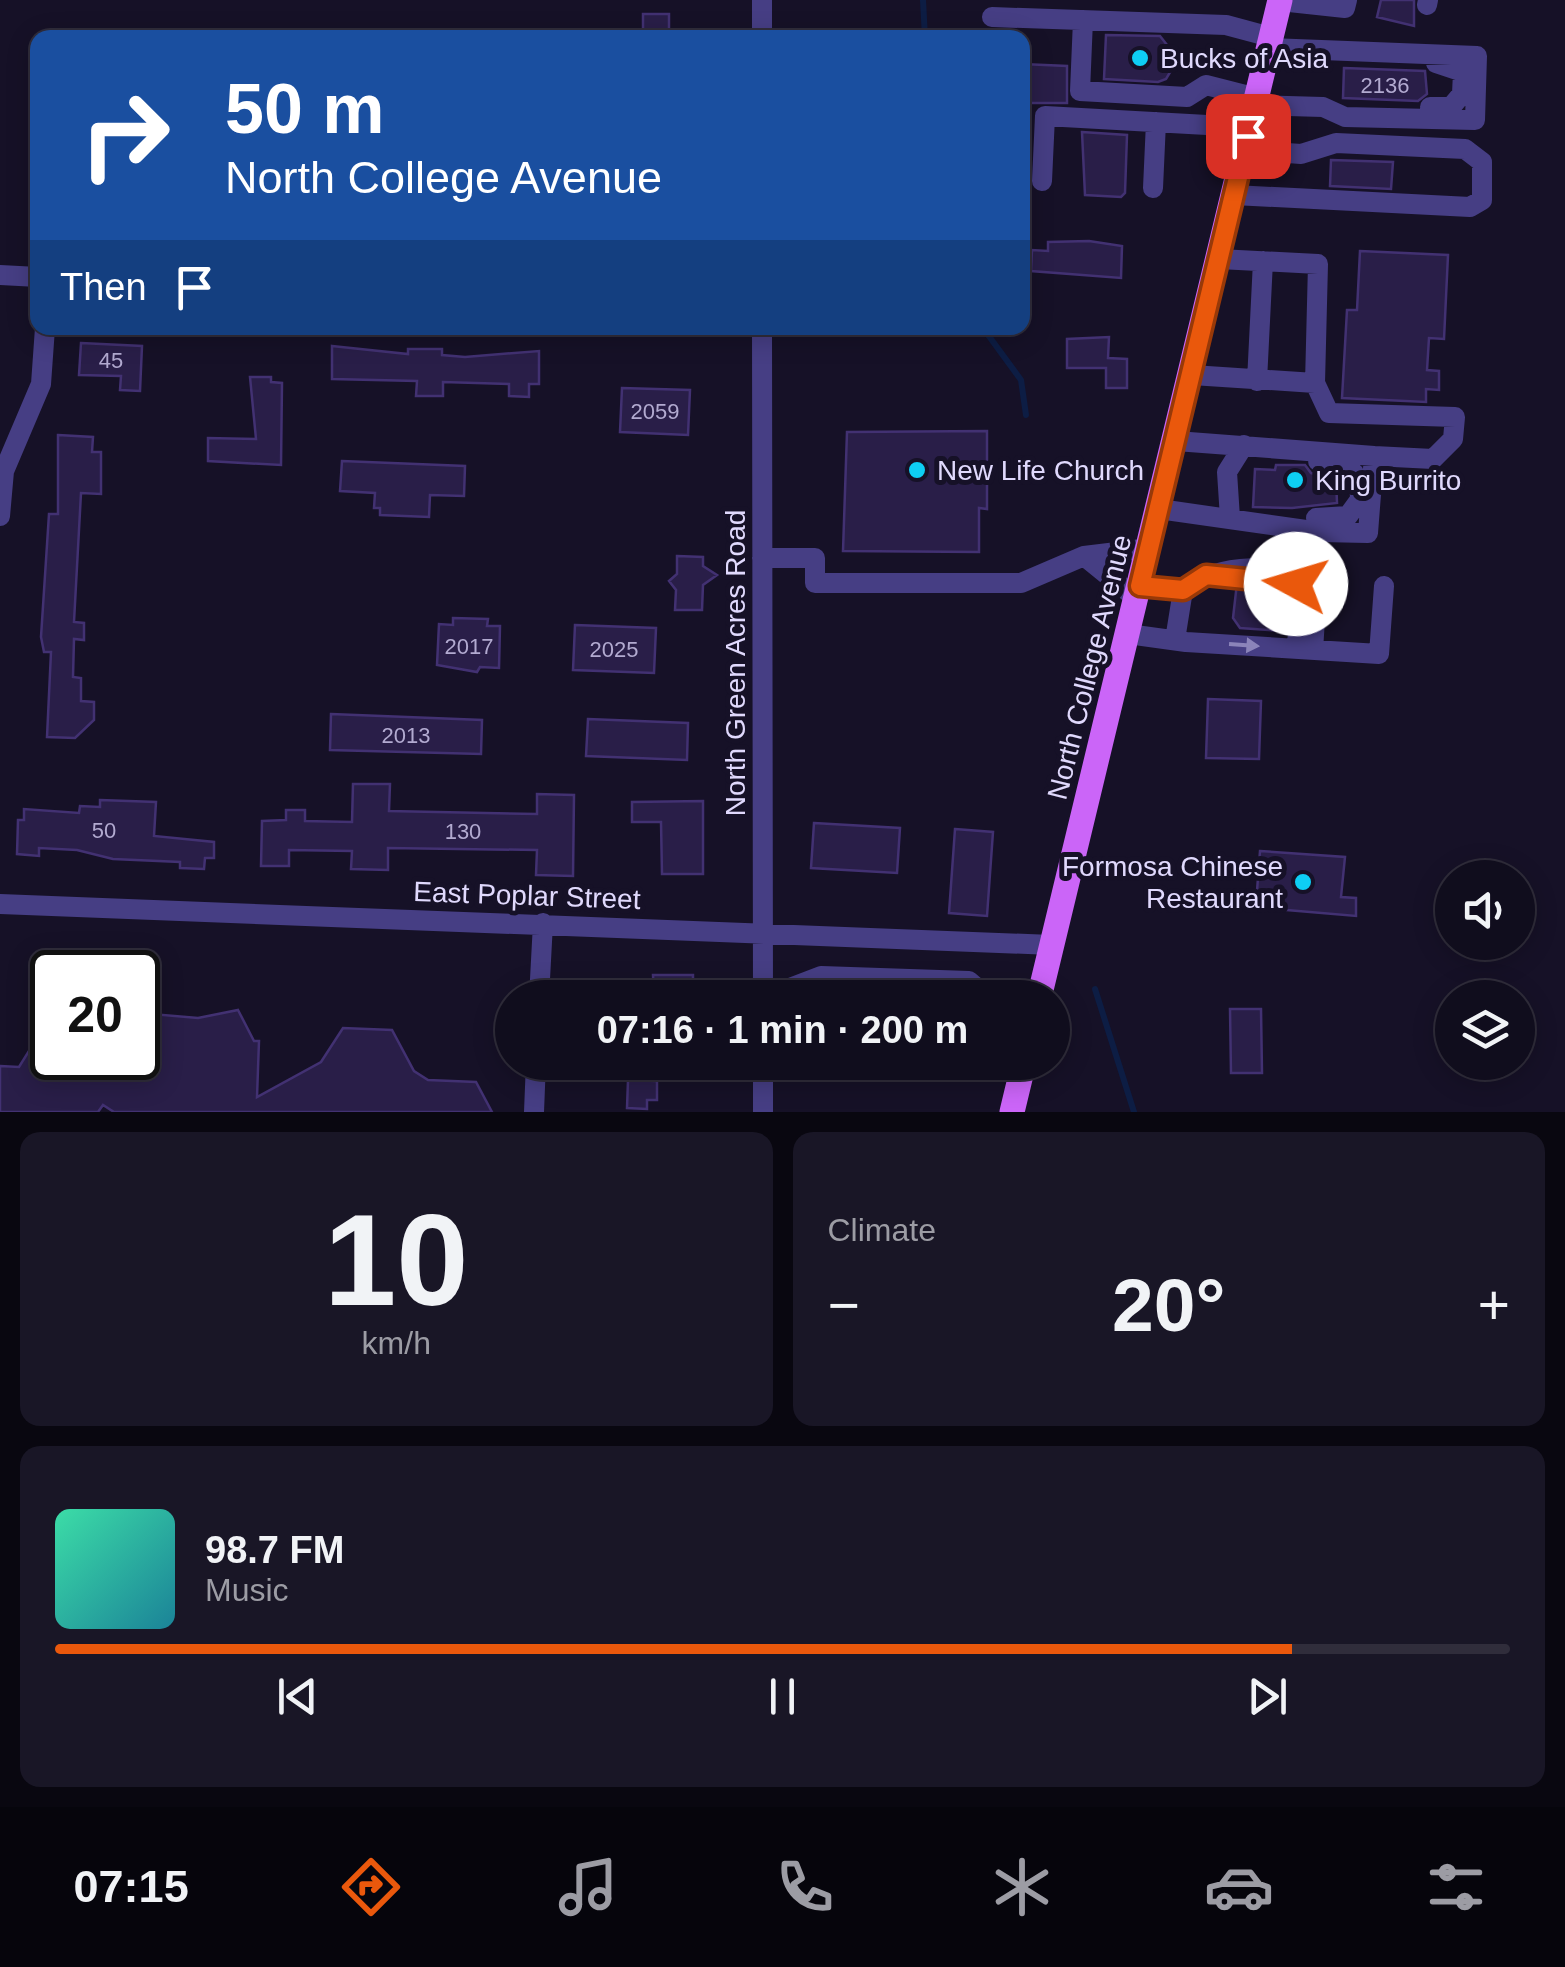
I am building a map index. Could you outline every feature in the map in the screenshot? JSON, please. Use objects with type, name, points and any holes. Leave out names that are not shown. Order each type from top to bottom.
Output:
[{"type":"main road","name":"North College Avenue","points":[[1044,980],[1280,1]]},
{"type":"main road","points":[[1012,1112],[1020,1080]]},
{"type":"street","points":[[762,0],[762,30]]},
{"type":"street","points":[[1280,1],[1345,8],[1347,0]]},
{"type":"street","points":[[992,17],[1082,20],[1170,23],[1226,25],[1270,42],[1317,53],[1335,48],[1478,56],[1475,120],[1344,117],[1323,108],[1256,102],[1206,85],[1187,97],[1080,92],[1082,20]]},
{"type":"street","points":[[1164,96],[1157,86],[1099,84],[1090,72],[1091,32],[1156,32],[1170,23]]},
{"type":"street","points":[[1042,180],[1045,116],[1207,124],[1246,143],[1301,154],[1336,143],[1465,149],[1482,162],[1476,204],[1234,195]]},
{"type":"street","points":[[1153,188],[1156,122]]},
{"type":"street","points":[[1176,441],[1433,459],[1453,439],[1455,416],[1329,413],[1316,383],[1318,264],[1219,259]]},
{"type":"street","points":[[1257,381],[1263,261]]},
{"type":"street","points":[[0,275],[30,277]]},
{"type":"street","points":[[0,516],[4,470],[41,384],[44,335]]},
{"type":"street","name":"North Green Acres Road","points":[[762,335],[763,980]]},
{"type":"street","points":[[1192,374],[1316,383]]},
{"type":"street","points":[[1230,518],[1227,472],[1248,445]]},
{"type":"street","points":[[1248,445],[1273,459],[1336,462],[1359,482],[1361,498],[1348,516],[1269,522]]},
{"type":"street","points":[[1159,510],[1269,522],[1320,532],[1368,533],[1374,456]]},
{"type":"street","points":[[762,558],[815,558],[815,583],[1021,583],[1084,556],[1150,548]]},
{"type":"street","points":[[1084,556],[1138,593],[1183,590],[1206,575],[1296,584],[1302,607],[1304,649]]},
{"type":"street","points":[[1128,634],[1379,654],[1384,586]]},
{"type":"street","points":[[1176,640],[1183,590]]},
{"type":"street","name":"East Poplar Street","points":[[0,904],[1052,944]]},
{"type":"street","points":[[540,980],[543,923]]},
{"type":"street","points":[[810,980],[821,976],[940,980]]},
{"type":"street","points":[[534,1112],[535,1080]]},
{"type":"street","points":[[764,1080],[764,1112]]},
{"type":"building","points":[[1381,0],[1414,0],[1414,26],[1377,17]]},
{"type":"building","points":[[643,14],[669,14],[669,30],[643,30]]},
{"type":"building","name":"Bucks of Asia","points":[[1106,35],[1160,36],[1178,59],[1166,79],[1158,82],[1104,79]]},
{"type":"building","points":[[1030,64],[1067,66],[1067,103],[1030,103]]},
{"type":"building","points":[[1344,68],[1425,71],[1427,94],[1418,101],[1343,98]]},
{"type":"building","points":[[1082,132],[1127,135],[1125,193],[1121,197],[1085,195]]},
{"type":"building","points":[[1331,160],[1393,162],[1391,189],[1330,186]]},
{"type":"building","points":[[1089,241],[1122,246],[1121,278],[1031,271],[1032,250],[1048,251],[1048,242]]},
{"type":"building","points":[[1360,251],[1448,255],[1444,339],[1429,338],[1427,370],[1439,371],[1439,390],[1426,389],[1426,402],[1342,398],[1347,310],[1357,310]]},
{"type":"building","points":[[1109,337],[1108,358],[1127,359],[1127,388],[1106,388],[1106,368],[1067,368],[1067,339]]},
{"type":"building","points":[[81,343],[142,346],[140,391],[120,390],[121,376],[79,375]]},
{"type":"building","points":[[332,346],[408,354],[408,349],[442,349],[442,355],[465,357],[539,351],[539,384],[529,384],[529,397],[509,396],[509,384],[443,382],[443,396],[416,396],[417,381],[332,379]]},
{"type":"building","points":[[250,377],[271,377],[271,382],[282,383],[281,465],[208,461],[208,438],[256,439]]},
{"type":"building","points":[[622,388],[690,390],[688,435],[620,432]]},
{"type":"building","name":"New Life Church","points":[[987,431],[987,509],[979,508],[979,552],[843,551],[847,432]]},
{"type":"building","points":[[58,435],[93,437],[92,452],[101,452],[101,494],[81,493],[74,622],[84,623],[84,640],[74,639],[73,677],[81,678],[81,701],[94,702],[94,720],[75,738],[47,737],[51,652],[44,652],[41,637],[49,514],[58,514]]},
{"type":"building","points":[[342,461],[465,466],[464,496],[430,495],[429,517],[380,515],[380,508],[374,508],[375,493],[340,491]]},
{"type":"building","name":"King Burrito","points":[[1276,465],[1305,465],[1311,473],[1336,478],[1337,503],[1253,507],[1255,469],[1275,470]]},
{"type":"building","points":[[677,556],[703,557],[703,566],[717,575],[703,585],[702,610],[675,610],[676,590],[669,581],[677,574]]},
{"type":"building","points":[[1237,583],[1268,586],[1285,595],[1288,607],[1284,607],[1282,631],[1240,628],[1233,618]]},
{"type":"building","points":[[453,618],[488,619],[487,626],[500,626],[499,668],[480,667],[477,672],[437,665],[439,624],[453,625]]},
{"type":"building","points":[[575,625],[656,628],[654,673],[573,670]]},
{"type":"building","points":[[1208,699],[1261,701],[1259,759],[1206,758]]},
{"type":"building","points":[[331,714],[482,720],[481,754],[330,750]]},
{"type":"building","points":[[588,719],[688,723],[687,760],[586,756]]},
{"type":"building","points":[[353,784],[390,784],[389,811],[537,814],[537,794],[574,795],[573,876],[536,875],[537,850],[388,848],[388,870],[351,869],[352,851],[289,850],[289,866],[261,866],[262,821],[286,820],[286,810],[305,810],[305,821],[352,822]]},
{"type":"building","points":[[100,800],[156,802],[154,836],[214,842],[214,858],[205,858],[204,869],[180,868],[180,862],[113,859],[77,850],[39,848],[39,856],[17,854],[18,820],[24,820],[24,809],[79,813],[80,806],[100,807]]},
{"type":"building","points":[[703,801],[703,874],[662,874],[661,822],[632,822],[632,802]]},
{"type":"building","points":[[814,823],[900,828],[897,873],[811,868]]},
{"type":"building","points":[[955,829],[993,832],[987,916],[949,913]]},
{"type":"building","name":"Formosa Chinese Restaurant","points":[[1260,851],[1345,857],[1341,897],[1356,898],[1356,916],[1275,909],[1264,891],[1257,891]]},
{"type":"building","points":[[653,975],[693,975],[693,980],[653,980]]},
{"type":"building","points":[[1230,1009],[1261,1009],[1262,1073],[1231,1073]]},
{"type":"building","points":[[238,1010],[254,1041],[259,1041],[257,1097],[321,1062],[343,1028],[392,1030],[414,1071],[428,1080],[476,1082],[492,1112],[114,1112],[103,1105],[98,1112],[0,1112],[0,1066],[19,1067],[30,1049],[30,1080],[160,1080],[160,1015],[198,1018]]},
{"type":"building","points":[[628,1080],[657,1081],[657,1100],[647,1100],[647,1109],[627,1108]]},
{"type":"waterway","points":[[923,0],[925,30]]},
{"type":"waterway","points":[[988,335],[1021,380],[1026,415]]},
{"type":"waterway","points":[[1095,989],[1134,1112]]},
{"type":"place","name":"Bucks of Asia","points":[[1140,58]]},
{"type":"place","name":"New Life Church","points":[[917,470]]},
{"type":"place","name":"King Burrito","points":[[1295,480]]},
{"type":"place","name":"Formosa Chinese Restaurant","points":[[1303,882]]},
{"type":"route","points":[[1248,136],[1140,586],[1183,590],[1206,575],[1296,584]]}]
